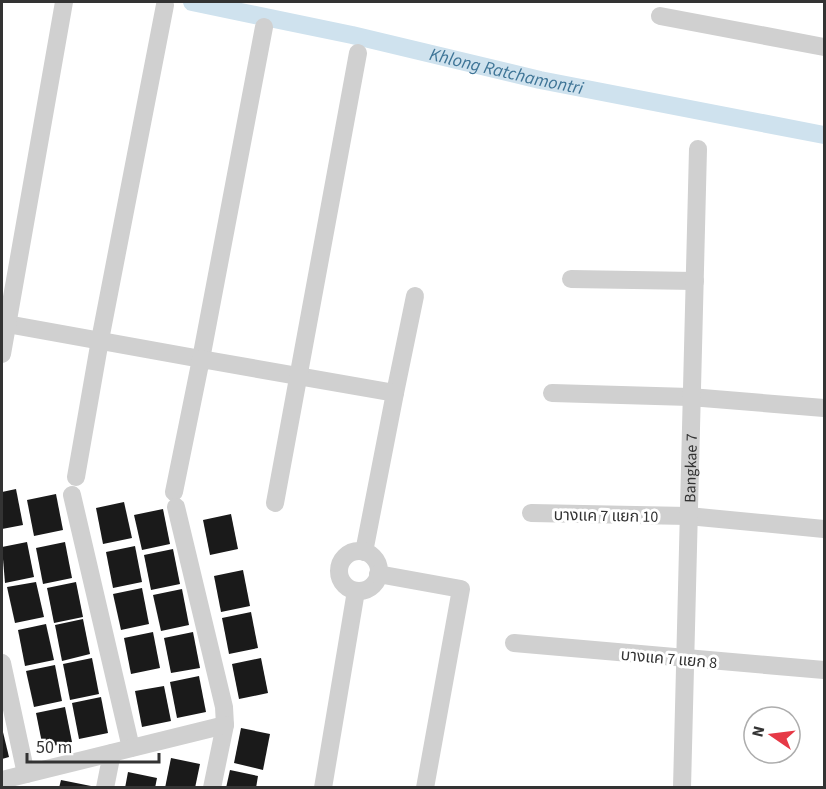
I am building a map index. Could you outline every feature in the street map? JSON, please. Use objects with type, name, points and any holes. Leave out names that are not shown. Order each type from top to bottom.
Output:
[{"type":"street","points":[[2,354],[64,2]]},
{"type":"street","points":[[76,477],[100,340],[165,5]]},
{"type":"street","points":[[660,16],[825,47]]},
{"type":"street","points":[[213,788],[225,725],[224,707],[175,500],[264,27]]},
{"type":"street","points":[[275,503],[358,53]]},
{"type":"street","name":"Bangkae 7","points":[[682,788],[698,149]]},
{"type":"street","points":[[571,279],[695,280]]},
{"type":"street","points":[[364,552],[415,296]]},
{"type":"street","points":[[7,324],[395,393]]},
{"type":"street","points":[[552,393],[690,397],[825,408]]},
{"type":"street","points":[[72,495],[131,748]]},
{"type":"street","name":"บางแค 7 แยก 10","points":[[531,513],[688,516],[825,529]]},
{"type":"street","points":[[357,551],[364,552],[377,563],[378,574],[368,589],[356,591],[341,580],[339,567],[345,556],[357,551]]},
{"type":"street","points":[[378,574],[461,589],[426,788]]},
{"type":"street","points":[[322,788],[356,591]]},
{"type":"street","name":"บางแค 7 แยก 8","points":[[514,643],[684,660],[825,670]]},
{"type":"street","points":[[2,663],[26,774]]},
{"type":"street","points":[[2,780],[225,725]]},
{"type":"street","points":[[105,788],[112,753]]},
{"type":"building","points":[[16,489],[23,525],[2,529],[2,492]]},
{"type":"building","points":[[56,494],[63,530],[34,536],[27,500]]},
{"type":"building","points":[[124,502],[132,538],[103,544],[96,508]]},
{"type":"building","points":[[163,509],[170,544],[142,550],[134,515]]},
{"type":"building","points":[[231,514],[238,549],[210,555],[203,520]]},
{"type":"building","points":[[27,542],[34,577],[5,583],[2,547]]},
{"type":"building","points":[[65,542],[72,578],[43,584],[36,548]]},
{"type":"building","points":[[135,546],[142,582],[113,588],[106,552]]},
{"type":"building","points":[[173,549],[180,584],[151,590],[144,555]]},
{"type":"building","points":[[243,570],[250,606],[221,612],[214,576]]},
{"type":"building","points":[[36,582],[44,617],[15,623],[7,587]]},
{"type":"building","points":[[76,582],[83,617],[54,623],[47,588]]},
{"type":"building","points":[[142,588],[149,624],[121,630],[113,594]]},
{"type":"building","points":[[182,589],[189,625],[161,631],[153,595]]},
{"type":"building","points":[[251,612],[258,648],[229,654],[222,618]]},
{"type":"building","points":[[83,619],[90,654],[62,661],[55,625]]},
{"type":"building","points":[[46,624],[54,660],[25,666],[18,630]]},
{"type":"building","points":[[153,632],[160,668],[131,674],[124,638]]},
{"type":"building","points":[[193,632],[200,668],[171,673],[164,638]]},
{"type":"building","points":[[92,658],[99,694],[70,700],[63,664]]},
{"type":"building","points":[[261,658],[268,693],[239,699],[232,664]]},
{"type":"building","points":[[55,665],[62,701],[34,707],[26,671]]},
{"type":"building","points":[[199,676],[206,712],[177,718],[170,682]]},
{"type":"building","points":[[164,686],[171,721],[142,727],[135,691]]},
{"type":"building","points":[[101,697],[108,733],[79,739],[72,703]]},
{"type":"building","points":[[65,707],[72,742],[43,748],[36,713]]},
{"type":"building","points":[[2,728],[9,757],[2,759]]},
{"type":"building","points":[[241,728],[270,734],[263,770],[234,763]]},
{"type":"building","points":[[171,758],[200,764],[195,788],[165,788]]},
{"type":"building","points":[[230,770],[258,776],[256,788],[226,788]]},
{"type":"building","points":[[128,772],[157,778],[155,788],[125,788]]},
{"type":"building","points":[[61,780],[91,786],[91,788],[59,788]]},
{"type":"waterway","name":"Khlong Ratchamontri","points":[[192,2],[352,35],[540,80],[824,135]]}]
